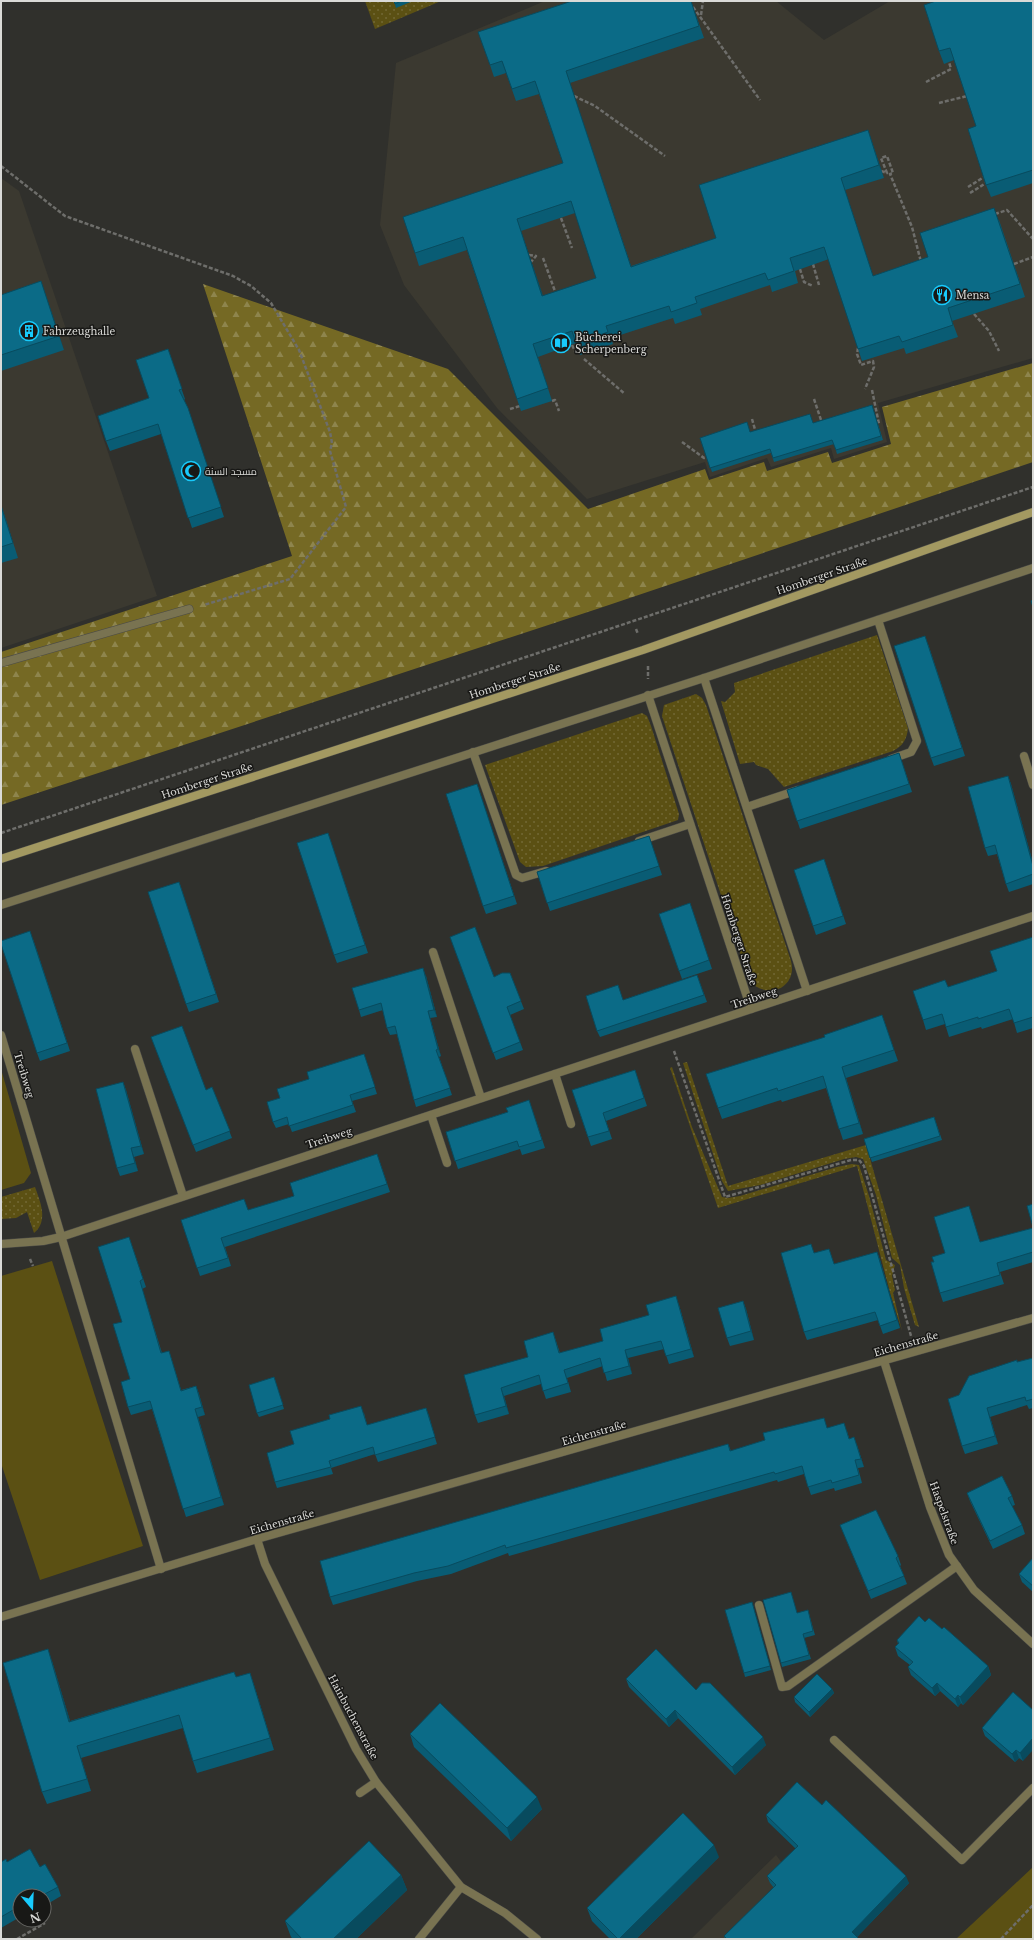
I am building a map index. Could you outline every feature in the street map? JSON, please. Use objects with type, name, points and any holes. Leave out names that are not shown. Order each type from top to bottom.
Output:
[{"type":"main road","name":"Homberger Straße","points":[[1,859],[643,650],[1033,512]]},
{"type":"street","points":[[1,905],[704,678],[1033,568]]},
{"type":"street","points":[[1,662],[189,610]]},
{"type":"street","points":[[878,620],[917,741],[911,752],[882,762]]},
{"type":"street","points":[[704,678],[807,991]]},
{"type":"street","name":"Homberger Straße","points":[[648,695],[751,1009]]},
{"type":"street","points":[[473,752],[516,876],[522,878],[552,869]]},
{"type":"street","points":[[1024,756],[1033,785]]},
{"type":"street","points":[[747,807],[808,787]]},
{"type":"street","points":[[633,843],[690,824]]},
{"type":"street","name":"Treibweg","points":[[1,1244],[24,1243],[61,1237],[1033,916]]},
{"type":"street","points":[[433,952],[481,1098]]},
{"type":"street","name":"Treibweg","points":[[1,1035],[161,1569]]},
{"type":"street","points":[[135,1049],[183,1196]]},
{"type":"street","points":[[555,1074],[571,1124]]},
{"type":"street","points":[[431,1114],[447,1163]]},
{"type":"street","name":"Eichenstraße","points":[[1,1617],[257,1539],[1033,1318]]},
{"type":"street","name":"Haspelstraße","points":[[884,1361],[930,1507],[948,1555],[974,1590],[1033,1644]]},
{"type":"street","name":"Hainbuchenstraße","points":[[257,1539],[265,1564],[356,1749],[376,1782],[461,1886],[505,1913],[537,1939]]},
{"type":"street","points":[[759,1605],[782,1687],[788,1686],[957,1566]]},
{"type":"street","points":[[834,1740],[962,1860],[1033,1788]]},
{"type":"street","points":[[360,1793],[376,1782]]},
{"type":"street","points":[[419,1939],[461,1886]]},
{"type":"path","points":[[701,16],[703,1]]},
{"type":"path","points":[[693,7],[701,16],[760,100]]},
{"type":"path","points":[[926,82],[951,69],[949,62]]},
{"type":"path","points":[[574,96],[595,106],[665,156]]},
{"type":"path","points":[[940,103],[967,96]]},
{"type":"path","points":[[881,171],[887,174],[881,158],[887,156],[893,173],[890,174],[912,227],[922,265]]},
{"type":"path","points":[[1,166],[65,216],[233,276],[251,286],[271,303],[299,350],[330,432],[332,443],[330,451],[346,507],[290,579],[189,610]]},
{"type":"path","points":[[968,186],[984,177]]},
{"type":"path","points":[[970,193],[986,183]]},
{"type":"path","points":[[988,217],[1007,210],[1033,239]]},
{"type":"path","points":[[561,218],[572,248]]},
{"type":"path","points":[[529,255],[536,256],[532,262]]},
{"type":"path","points":[[1014,264],[1033,257]]},
{"type":"path","points":[[543,258],[557,297]]},
{"type":"path","points":[[813,264],[819,285]]},
{"type":"path","points":[[800,269],[804,282],[813,286]]},
{"type":"path","points":[[974,314],[990,331],[999,351]]},
{"type":"path","points":[[572,345],[575,351]]},
{"type":"path","points":[[858,348],[857,354],[861,365],[873,361],[874,367],[864,389]]},
{"type":"path","points":[[584,359],[625,394]]},
{"type":"path","points":[[872,390],[880,424],[873,426]]},
{"type":"path","points":[[814,399],[824,429]]},
{"type":"path","points":[[552,401],[555,400],[559,411]]},
{"type":"path","points":[[510,409],[520,406]]},
{"type":"path","points":[[752,419],[758,440]]},
{"type":"path","points":[[682,442],[704,458],[712,456]]},
{"type":"path","points":[[1,833],[1033,487]]},
{"type":"path","points":[[669,1036],[725,1197],[851,1160],[859,1160],[864,1166],[915,1352]]},
{"type":"path","points":[[1000,1939],[1033,1905]]},
{"type":"path","points":[[17,1939],[36,1928]]},
{"type":"shaded area","points":[[365,1],[441,1],[375,29]]},
{"type":"shaded area","points":[[545,1],[776,1],[824,40],[890,1],[1033,1],[1033,358],[878,403],[887,442],[834,459],[831,448],[771,467],[767,458],[710,477],[705,462],[587,499],[497,408],[404,285],[380,225],[396,63]]},
{"type":"shaded area","points":[[1,178],[19,191],[157,596],[1,648]]},
{"type":"shaded area","points":[[877,635],[908,728],[907,736],[899,747],[893,751],[784,787],[768,769],[756,765],[754,762],[740,764],[721,701],[725,702],[735,692],[734,683]]},
{"type":"shaded area","points":[[696,694],[702,698],[706,705],[791,961],[792,970],[790,978],[779,988],[772,990],[764,990],[749,980],[662,716],[664,705]]},
{"type":"shaded area","points":[[642,713],[647,716],[651,726],[679,814],[678,820],[543,866],[526,867],[520,862],[485,765]]},
{"type":"shaded area","points":[[687,1062],[728,1186],[866,1145],[919,1327],[915,1325],[904,1288],[900,1265],[892,1258],[876,1195],[863,1159],[856,1157],[844,1159],[760,1185],[728,1191],[722,1181],[683,1063]]},
{"type":"shaded area","points":[[672,1067],[692,1127],[722,1197],[728,1198],[740,1196],[837,1167],[852,1164],[859,1165],[886,1260],[895,1265],[892,1276],[895,1290],[893,1293],[902,1331],[891,1296],[857,1166],[718,1208],[670,1068]]},
{"type":"shaded area","points":[[1,1069],[31,1173],[24,1183],[1,1190]]},
{"type":"shaded area","points":[[35,1187],[41,1205],[42,1217],[39,1228],[34,1233],[27,1212],[16,1218],[1,1219],[1,1197]]},
{"type":"shaded area","points":[[52,1261],[143,1546],[40,1580],[1,1463],[1,1276]]},
{"type":"shaded area","points":[[776,1855],[786,1868],[854,1939],[691,1939]]},
{"type":"shaded area","points":[[1033,1867],[1033,1939],[956,1939]]},
{"type":"green space","points":[[203,284],[448,369],[588,509],[705,469],[709,480],[764,462],[767,471],[828,452],[832,463],[891,444],[882,407],[1033,363],[1033,462],[597,609],[1,805],[1,652],[292,556]]},
{"type":"building","points":[[394,1],[401,1],[395,4]]},
{"type":"building","points":[[572,1],[691,1],[699,26],[566,71],[631,267],[716,238],[699,185],[868,130],[879,165],[841,178],[873,276],[928,257],[920,233],[994,208],[1020,284],[948,308],[953,325],[902,342],[899,336],[858,349],[824,247],[790,258],[794,271],[768,280],[765,273],[695,297],[697,303],[671,312],[669,306],[606,326],[608,332],[576,343],[572,331],[533,344],[548,388],[517,399],[463,237],[415,253],[403,217],[563,163],[535,81],[512,89],[502,61],[490,65],[478,32]],"holes":[[[571,201],[596,278],[542,296],[517,219]]]},
{"type":"building","points":[[936,1],[1033,1],[1033,170],[986,185],[968,129],[976,126],[950,48],[939,51],[924,5]]},
{"type":"building","name":"Fahrzeughalle","points":[[41,281],[59,336],[1,355],[1,295]]},
{"type":"building","points":[[168,349],[182,389],[179,390],[188,408],[221,507],[188,518],[158,424],[106,441],[98,416],[149,398],[136,360]]},
{"type":"building","points":[[872,405],[881,436],[836,450],[832,440],[773,458],[770,449],[710,468],[700,438],[747,422],[750,432],[810,414],[813,423]]},
{"type":"building","points":[[1,506],[13,543],[1,547]]},
{"type":"building","points":[[925,636],[962,748],[931,758],[894,646]]},
{"type":"building","points":[[899,753],[909,784],[797,821],[787,790]]},
{"type":"building","points":[[1008,776],[1033,866],[1033,874],[1006,884],[995,845],[985,848],[968,787]]},
{"type":"building","points":[[477,784],[514,896],[483,906],[446,794]]},
{"type":"building","points":[[328,833],[365,945],[334,955],[297,843]]},
{"type":"building","points":[[649,836],[659,866],[547,903],[537,872]]},
{"type":"building","points":[[824,859],[843,916],[813,926],[794,870]]},
{"type":"building","points":[[179,882],[216,994],[186,1004],[148,892]]},
{"type":"building","points":[[690,903],[709,960],[679,971],[659,914]]},
{"type":"building","points":[[475,927],[494,977],[502,973],[510,973],[521,1001],[507,1007],[520,1042],[493,1053],[450,937]]},
{"type":"building","points":[[30,931],[67,1043],[37,1053],[1,944],[1,941]]},
{"type":"building","points":[[1033,937],[1033,1017],[1014,1023],[1009,1009],[946,1027],[942,1014],[923,1020],[913,991],[945,980],[948,987],[997,971],[990,951]]},
{"type":"building","points":[[423,968],[434,1010],[428,1011],[438,1049],[436,1050],[450,1088],[414,1100],[395,1026],[387,1028],[381,1003],[359,1010],[352,988]]},
{"type":"building","points":[[697,975],[704,995],[597,1031],[586,996],[618,985],[623,1000]]},
{"type":"building","points":[[882,1015],[894,1050],[842,1067],[859,1123],[839,1129],[823,1076],[778,1091],[777,1088],[718,1108],[706,1074],[825,1037],[824,1035]]},
{"type":"building","points":[[182,1026],[206,1090],[212,1087],[230,1131],[193,1145],[151,1037]]},
{"type":"building","points":[[364,1054],[375,1087],[350,1095],[353,1105],[289,1126],[287,1117],[273,1122],[267,1102],[280,1098],[277,1089],[309,1079],[307,1072]]},
{"type":"building","points":[[635,1070],[644,1098],[603,1113],[609,1131],[588,1137],[572,1090]]},
{"type":"building","points":[[123,1082],[141,1146],[131,1148],[135,1163],[117,1168],[96,1089]]},
{"type":"building","points":[[529,1100],[542,1140],[519,1147],[517,1141],[455,1161],[446,1132],[508,1112],[506,1108]]},
{"type":"building","points":[[934,1117],[940,1136],[870,1158],[864,1139]]},
{"type":"building","points":[[377,1154],[387,1184],[221,1238],[228,1258],[197,1268],[181,1220],[244,1199],[248,1210],[294,1196],[290,1183]]},
{"type":"building","points":[[1033,1204],[1033,1227],[1027,1206]]},
{"type":"building","points":[[969,1206],[980,1242],[1033,1228],[1033,1252],[997,1263],[1000,1275],[940,1293],[931,1262],[934,1262],[932,1257],[945,1253],[934,1217]]},
{"type":"building","points":[[129,1237],[143,1279],[140,1281],[161,1353],[169,1351],[181,1391],[196,1386],[202,1407],[195,1409],[221,1497],[183,1509],[150,1401],[128,1407],[121,1382],[130,1379],[113,1324],[122,1322],[98,1247]]},
{"type":"building","points":[[811,1244],[814,1253],[829,1249],[834,1264],[877,1252],[897,1320],[880,1326],[875,1312],[804,1332],[781,1253]]},
{"type":"building","points":[[676,1296],[691,1349],[666,1356],[661,1341],[625,1350],[629,1366],[604,1373],[600,1358],[564,1370],[568,1383],[543,1391],[539,1375],[501,1388],[506,1406],[475,1415],[464,1375],[528,1357],[524,1341],[553,1332],[559,1353],[603,1341],[600,1329],[649,1315],[646,1305]]},
{"type":"building","points":[[743,1301],[751,1331],[727,1338],[718,1308]]},
{"type":"building","points":[[1033,1358],[1033,1399],[1026,1401],[1025,1397],[987,1408],[995,1436],[962,1446],[948,1399],[959,1395],[969,1376],[1017,1360],[1017,1362]]},
{"type":"building","points":[[274,1377],[283,1405],[257,1413],[249,1385]]},
{"type":"building","points":[[361,1406],[367,1425],[426,1408],[435,1437],[375,1455],[373,1447],[329,1461],[331,1467],[275,1482],[267,1453],[294,1444],[290,1431],[330,1419],[329,1415]]},
{"type":"building","points":[[824,1418],[827,1428],[844,1423],[849,1439],[854,1437],[861,1459],[855,1460],[859,1475],[832,1483],[831,1480],[808,1487],[802,1466],[775,1474],[774,1472],[506,1548],[505,1545],[448,1566],[414,1573],[330,1597],[320,1561],[728,1444],[730,1451],[765,1440],[763,1433]]},
{"type":"building","points":[[1002,1476],[1012,1496],[1008,1498],[1022,1525],[990,1541],[967,1493]]},
{"type":"building","points":[[876,1510],[898,1556],[896,1558],[904,1576],[868,1591],[840,1525]]},
{"type":"building","points":[[1033,1558],[1033,1586],[1019,1574]]},
{"type":"building","points":[[791,1592],[797,1613],[808,1610],[813,1631],[803,1634],[809,1655],[781,1663],[763,1600]]},
{"type":"building","points":[[752,1602],[770,1666],[744,1673],[725,1610]]},
{"type":"building","points":[[919,1616],[925,1622],[929,1618],[942,1629],[944,1627],[988,1666],[960,1697],[958,1695],[955,1699],[937,1683],[932,1688],[908,1667],[913,1662],[895,1647],[899,1643],[897,1640]]},
{"type":"building","points":[[48,1649],[69,1722],[234,1672],[236,1677],[250,1673],[270,1738],[193,1761],[179,1715],[77,1746],[87,1779],[42,1792],[3,1663]]},
{"type":"building","points":[[656,1649],[696,1690],[702,1683],[710,1683],[763,1737],[732,1767],[675,1710],[666,1719],[626,1679]]},
{"type":"building","points":[[817,1674],[832,1689],[809,1712],[794,1697]]},
{"type":"building","points":[[1013,1692],[1033,1710],[1033,1738],[1020,1753],[1016,1750],[1012,1754],[982,1728]]},
{"type":"building","points":[[440,1703],[537,1797],[507,1828],[410,1734]]},
{"type":"building","points":[[797,1782],[822,1805],[826,1800],[906,1876],[852,1932],[859,1939],[727,1939],[724,1936],[776,1885],[767,1876],[798,1846],[766,1815]]},
{"type":"building","points":[[683,1813],[714,1845],[618,1939],[587,1908]]},
{"type":"building","points":[[369,1841],[401,1875],[333,1939],[302,1939],[285,1921]]},
{"type":"building","points":[[30,1849],[40,1867],[45,1864],[58,1887],[52,1890],[52,1888],[12,1888],[12,1911],[1,1917],[1,1862],[6,1859],[7,1862]]},
{"type":"place","name":"Mensa","points":[[942,295]]},
{"type":"place","name":"Fahrzeughalle","points":[[29,331]]},
{"type":"place","name":"Bücherei Scherpenberg","points":[[561,343]]},
{"type":"place","name":"مسجد السنة","points":[[191,471]]}]
